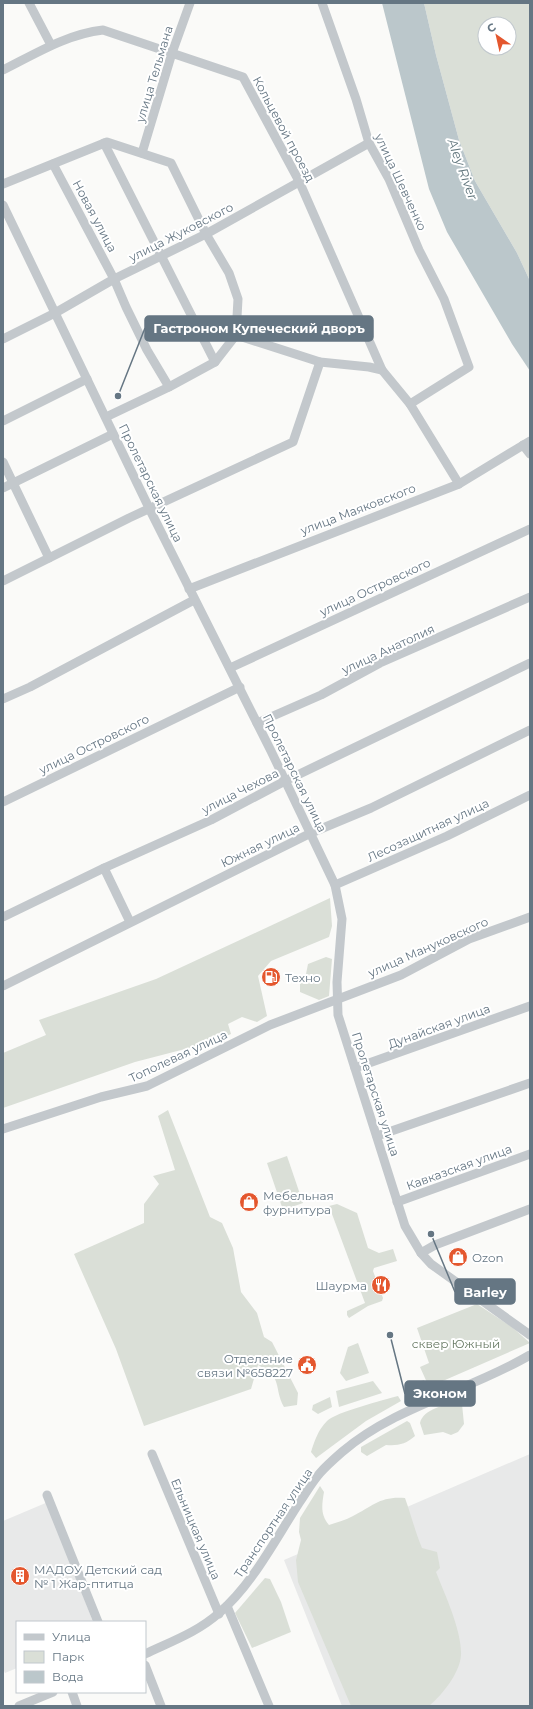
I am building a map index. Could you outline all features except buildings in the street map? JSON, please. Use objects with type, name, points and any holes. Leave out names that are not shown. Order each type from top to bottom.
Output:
[{"type":"street","points":[[29,3],[52,45]]},
{"type":"street","name":"улица Тельмана","points":[[142,153],[172,53],[190,3]]},
{"type":"street","name":"улица Шевченко","points":[[322,3],[356,99],[369,143],[389,179],[419,250],[444,299],[468,367],[410,404]]},
{"type":"street","name":"Кольцевой проезд","points":[[3,70],[52,45],[88,32],[103,30],[243,77],[299,181],[382,370],[410,404],[459,484]]},
{"type":"street","points":[[3,184],[106,142],[171,163],[206,234],[229,273],[238,299],[236,335],[215,362],[169,387],[106,417]]},
{"type":"street","points":[[104,143],[215,362]]},
{"type":"street","name":"улица Жуковского","points":[[3,339],[55,313],[114,279],[162,257],[206,234],[369,143]]},
{"type":"street","name":"Новая улица","points":[[53,164],[114,279],[126,307],[169,387]]},
{"type":"street","name":"Пролетарская улица","points":[[3,205],[5,215],[88,379],[113,434],[194,600],[240,687],[335,885],[342,920],[336,999],[338,1015],[405,1226],[421,1253],[431,1264],[530,1336]]},
{"type":"street","points":[[236,335],[320,362],[369,367],[382,370]]},
{"type":"street","points":[[3,581],[129,518],[150,510],[293,442],[320,362]]},
{"type":"street","points":[[3,421],[88,379]]},
{"type":"street","points":[[3,488],[113,434]]},
{"type":"street","points":[[527,443],[530,454]]},
{"type":"street","name":"улица Маяковского","points":[[189,589],[459,484],[527,443]]},
{"type":"street","points":[[3,462],[49,558]]},
{"type":"street","name":"улица Островского","points":[[230,668],[530,529]]},
{"type":"street","name":"улица Анатолия","points":[[257,723],[321,695],[380,663],[530,597]]},
{"type":"street","points":[[3,698],[30,687],[194,600]]},
{"type":"street","name":"улица Чехова","points":[[3,917],[104,868],[211,820],[286,781],[530,663]]},
{"type":"street","name":"улица Островского","points":[[3,802],[240,687]]},
{"type":"street","name":"Южная улица","points":[[3,986],[311,833],[371,808],[530,730]]},
{"type":"street","name":"Лесозащитная улица","points":[[335,885],[447,836],[530,795]]},
{"type":"street","points":[[104,868],[130,922]]},
{"type":"street","name":"улица Мануковского","points":[[336,999],[401,976],[469,939],[530,917]]},
{"type":"street","name":"Тополевая улица","points":[[3,1130],[101,1098],[147,1086],[270,1025],[336,999]]},
{"type":"street","name":"Дунайская улица","points":[[355,1068],[530,1006]]},
{"type":"street","points":[[377,1136],[530,1083]]},
{"type":"street","name":"Кавказская улица","points":[[397,1202],[530,1154]]},
{"type":"street","points":[[421,1253],[435,1246],[530,1209]]},
{"type":"street","name":"Транспортная улица","points":[[146,1654],[196,1630],[219,1614],[227,1606],[243,1589],[319,1474],[343,1452],[366,1435],[411,1409],[505,1370],[530,1355]]},
{"type":"street","name":"Ельницкая улица","points":[[152,1454],[219,1614]]},
{"type":"street","points":[[47,1495],[98,1621]]},
{"type":"street","points":[[227,1606],[269,1706]]},
{"type":"street","points":[[146,1668],[161,1706]]},
{"type":"street","points":[[19,1706],[51,1693]]},
{"type":"street","points":[[72,1693],[77,1706]]},
{"type":"shaded area","points":[[530,1454],[530,1706],[342,1706],[284,1560]]},
{"type":"shaded area","points":[[48,1502],[93,1621],[16,1621],[16,1668],[5,1673],[3,1669],[3,1521]]},
{"type":"green space","points":[[424,3],[530,3],[530,281],[517,253],[475,181],[459,140],[436,55]]},
{"type":"green space","points":[[330,898],[332,926],[329,937],[271,961],[258,976],[267,1016],[257,1022],[242,1017],[228,1024],[231,1034],[212,1042],[135,1062],[3,1108],[3,1053],[46,1035],[39,1020],[156,979]]},
{"type":"green space","points":[[326,957],[332,959],[329,996],[319,1000],[300,992],[300,980],[305,979],[308,964]]},
{"type":"green space","points":[[168,1110],[210,1217],[222,1223],[233,1248],[241,1292],[257,1313],[264,1337],[272,1342],[298,1393],[297,1405],[284,1407],[275,1379],[271,1374],[258,1365],[251,1389],[144,1426],[116,1349],[74,1254],[144,1223],[144,1204],[159,1184],[153,1176],[175,1170],[158,1116]]},
{"type":"green space","points":[[287,1156],[303,1203],[283,1210],[267,1163]]},
{"type":"green space","points":[[337,1204],[357,1213],[368,1248],[379,1253],[393,1249],[397,1261],[374,1268],[373,1271],[383,1298],[382,1301],[368,1306],[349,1318],[347,1311],[365,1303],[329,1206]]},
{"type":"green space","name":"сквер Южный","points":[[477,1304],[512,1327],[530,1343],[429,1387],[420,1367],[429,1363],[417,1328]]},
{"type":"green space","points":[[358,1343],[369,1373],[346,1381],[340,1373],[348,1347]]},
{"type":"green space","points":[[424,1380],[427,1388],[417,1391],[414,1387],[415,1383]]},
{"type":"green space","points":[[373,1381],[382,1393],[339,1407],[336,1391]]},
{"type":"green space","points":[[398,1396],[401,1401],[366,1421],[316,1458],[311,1452],[315,1439],[327,1421],[340,1414]]},
{"type":"green space","points":[[330,1397],[332,1407],[318,1414],[312,1410],[313,1405]]},
{"type":"green space","points":[[459,1401],[462,1404],[464,1424],[458,1432],[451,1435],[443,1432],[424,1435],[420,1423],[426,1414],[436,1408]]},
{"type":"green space","points":[[407,1421],[410,1423],[415,1436],[412,1439],[402,1444],[386,1445],[367,1456],[361,1452],[361,1447]]},
{"type":"green space","points":[[320,1486],[324,1492],[322,1505],[323,1513],[329,1525],[350,1517],[377,1502],[396,1498],[405,1498],[422,1548],[437,1552],[440,1568],[436,1572],[456,1624],[461,1645],[461,1655],[460,1662],[450,1683],[429,1706],[351,1706],[298,1582],[296,1560],[301,1540],[299,1532],[300,1518]]},
{"type":"green space","points":[[265,1578],[270,1579],[281,1602],[291,1632],[252,1648],[235,1613]]},
{"type":"water","name":"Aley River","points":[[382,3],[424,3],[436,55],[459,140],[475,181],[517,253],[530,281],[530,371],[512,344],[447,232],[429,189]]},
{"type":"place","name":"Гастроном Купеческий дворъ","points":[[118,396]]},
{"type":"place","name":"Техно","points":[[271,977]]},
{"type":"place","name":"Мебельная фурнитура","points":[[249,1202]]},
{"type":"place","name":"Barley","points":[[431,1234]]},
{"type":"place","name":"Ozon","points":[[458,1257]]},
{"type":"place","name":"Шаурма","points":[[381,1285]]},
{"type":"place","name":"Эконом","points":[[390,1335]]},
{"type":"place","name":"Отделение связи №658227","points":[[307,1365]]},
{"type":"place","name":"МАДОУ Детский сад № 1 Жар-птитца","points":[[20,1576]]}]
